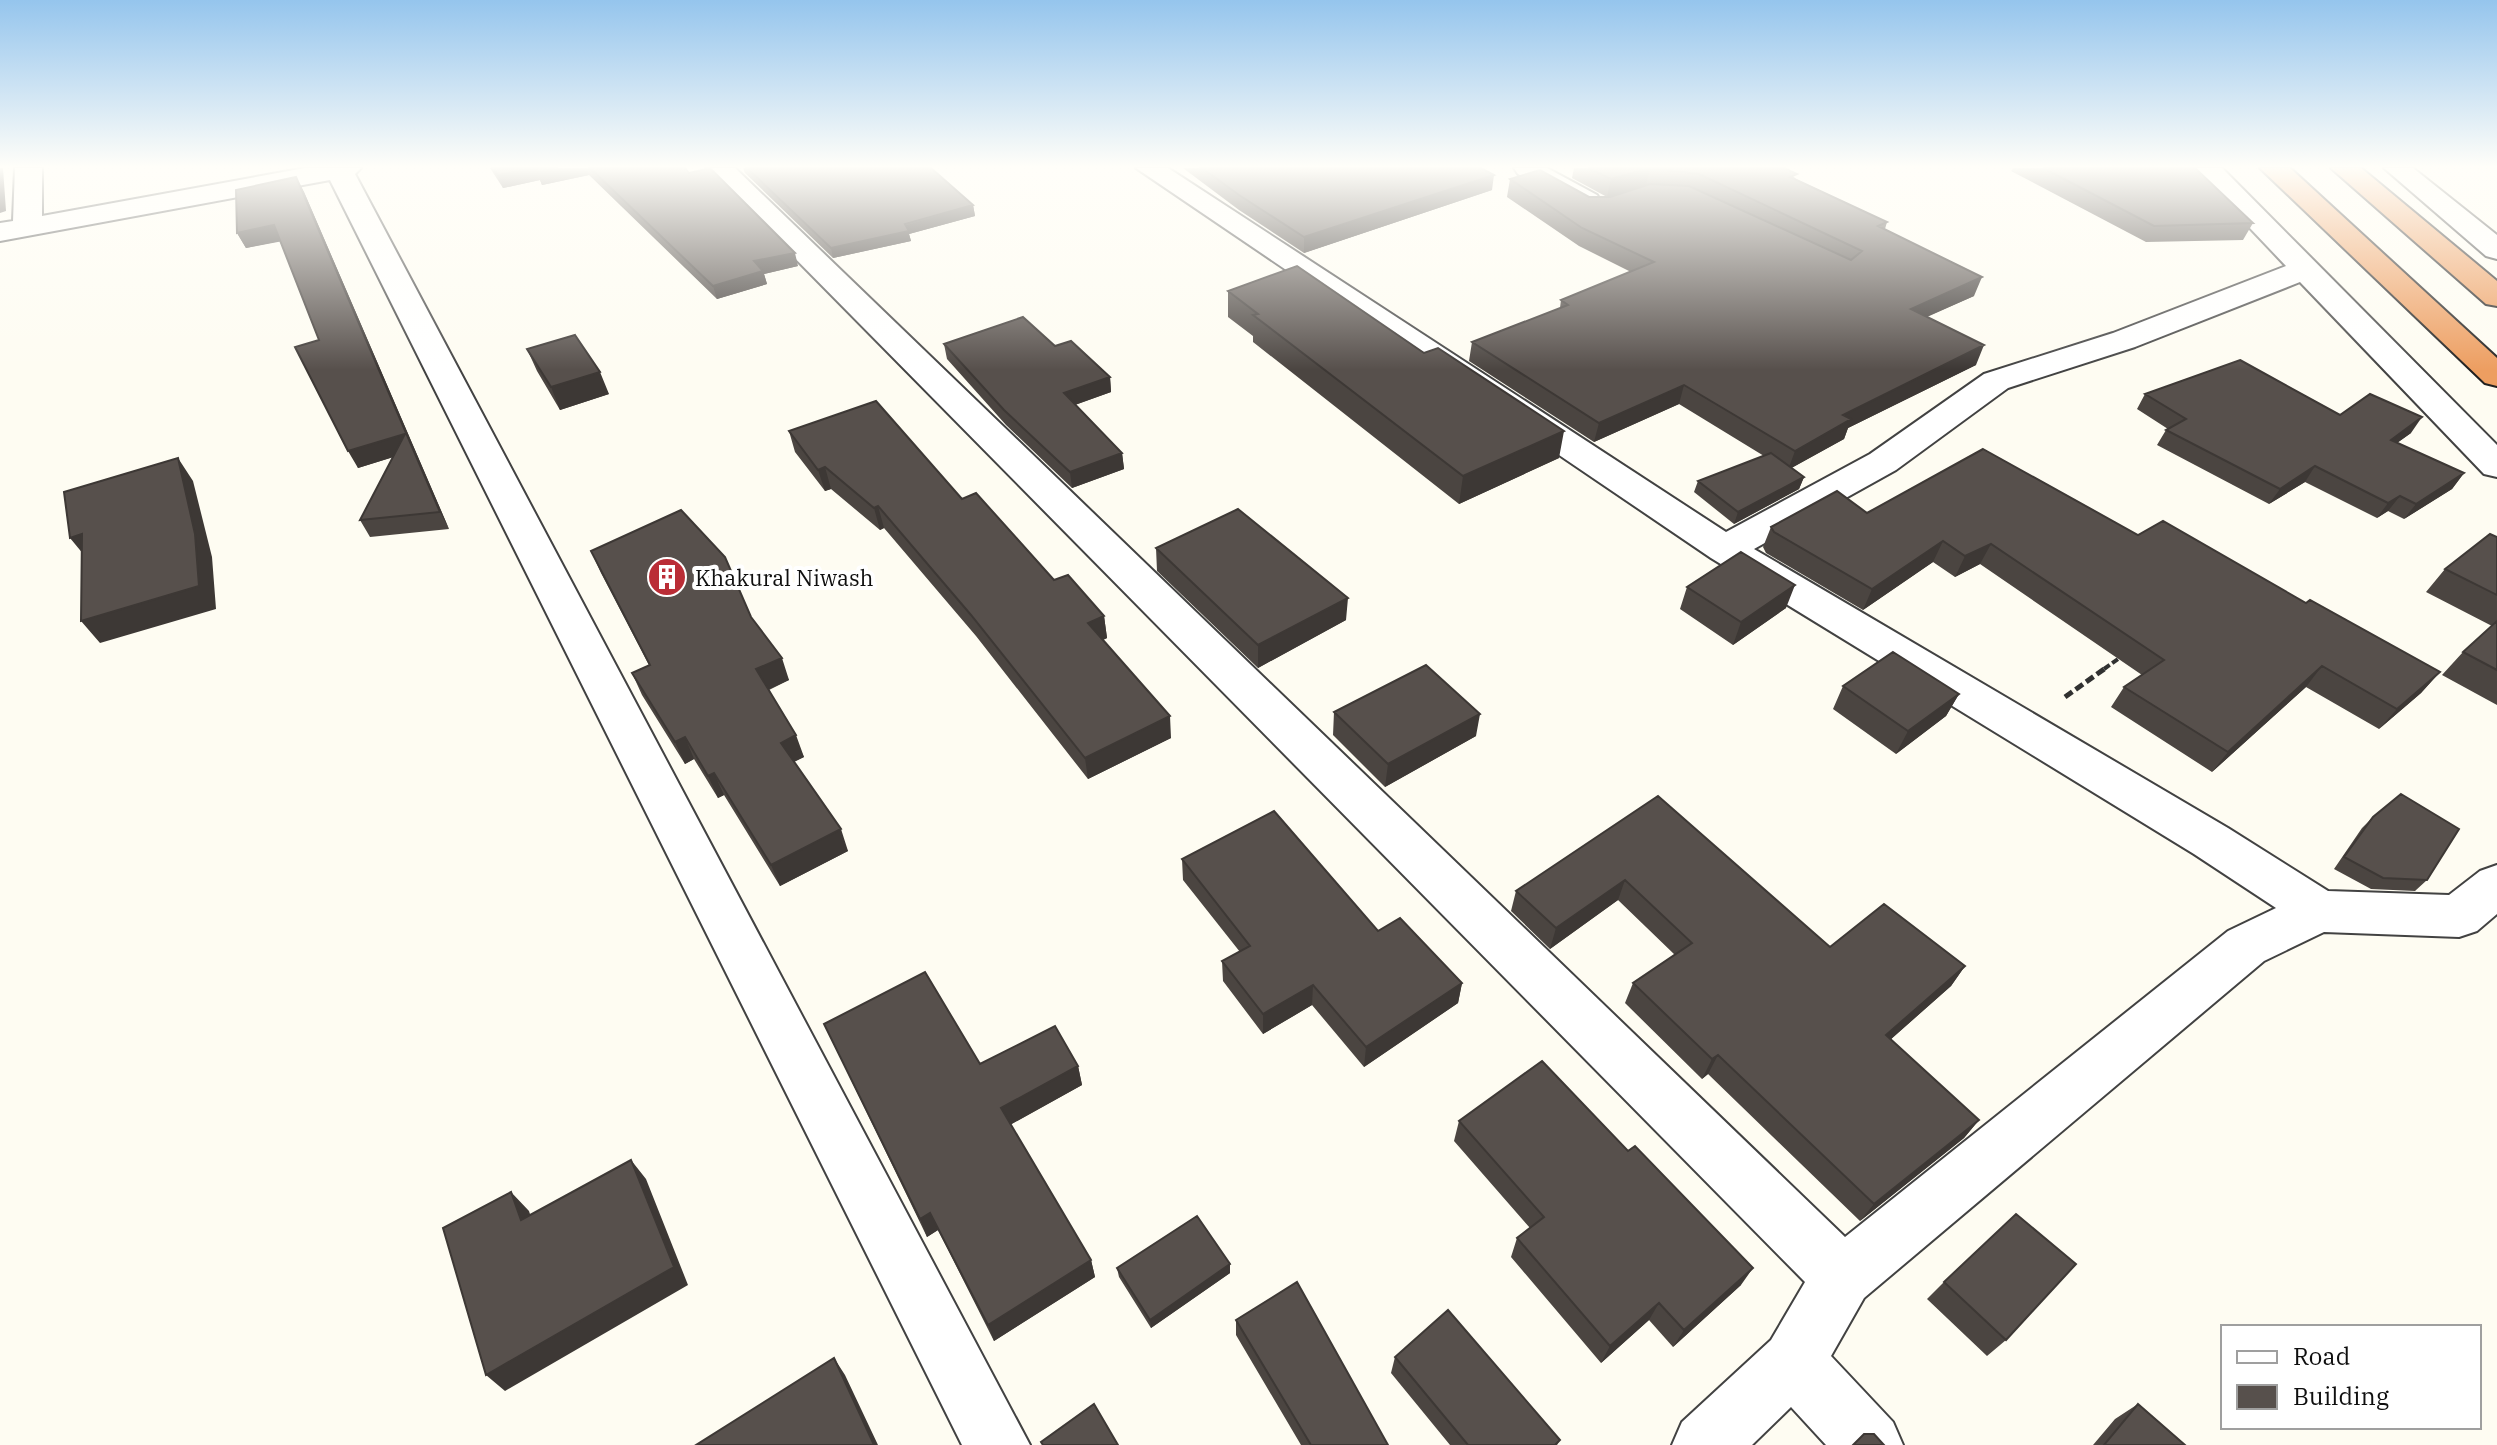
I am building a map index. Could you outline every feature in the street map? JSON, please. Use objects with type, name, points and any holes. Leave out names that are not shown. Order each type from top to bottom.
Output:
[{"type":"highway","points":[[2346,235],[2497,376]]},
{"type":"highway","points":[[2424,235],[2497,297]]},
{"type":"street","points":[[376,235],[997,1445]]},
{"type":"street","points":[[788,235],[1843,1277]]},
{"type":"street","points":[[1252,235],[1725,549],[2211,841],[2319,911]]},
{"type":"street","points":[[2275,235],[2497,466]]},
{"type":"street","points":[[2479,235],[2497,250]]},
{"type":"street","points":[[1725,549],[1883,462],[1996,381],[2124,340],[2308,268]]},
{"type":"street","points":[[1705,1445],[1793,1362],[1843,1277],[2246,946],[2319,911],[2459,916],[2497,885]]},
{"type":"street","points":[[1793,1362],[1870,1445]]},
{"type":"path","points":[[2022,729],[2125,654]]},
{"type":"building","points":[[278,235],[321,235],[440,512],[360,520],[405,434],[348,451],[295,347],[319,340]]},
{"type":"building","points":[[660,235],[777,235],[795,253],[754,261],[763,271],[713,286]]},
{"type":"building","points":[[818,235],[889,235],[831,248]]},
{"type":"building","points":[[1598,235],[1797,235],[1851,260],[1862,251],[1829,235],[1897,235],[1982,277],[1911,309],[1984,345],[1843,415],[1851,419],[1795,451],[1684,385],[1599,423],[1472,342],[1568,305],[1561,300],[1654,262]]},
{"type":"building","points":[[1297,266],[1424,353],[1438,348],[1564,431],[1463,476],[1253,315],[1258,314],[1228,291]]},
{"type":"building","points":[[1023,317],[1055,346],[1071,341],[1110,377],[1064,393],[1122,453],[1070,472],[1004,410],[944,344]]},
{"type":"building","points":[[575,335],[600,372],[551,387],[527,349]]},
{"type":"building","points":[[2240,360],[2340,415],[2370,394],[2422,417],[2391,440],[2464,473],[2416,504],[2400,496],[2388,503],[2315,466],[2280,489],[2166,430],[2186,419],[2145,394]]},
{"type":"building","points":[[876,401],[962,499],[976,493],[1054,580],[1068,575],[1104,616],[1088,623],[1170,716],[1085,758],[971,615],[878,506],[874,508],[825,467],[818,470],[789,431]]},
{"type":"building","points":[[1983,449],[2138,535],[2163,521],[2306,603],[2310,600],[2440,672],[2397,709],[2322,666],[2228,752],[2124,687],[2164,660],[1991,544],[1965,556],[1943,541],[1872,589],[1774,532],[1771,527],[1837,491],[1867,513]]},
{"type":"building","points":[[1771,453],[1804,477],[1738,512],[1698,481]]},
{"type":"building","points":[[178,458],[195,534],[199,586],[81,621],[82,534],[70,538],[64,492]]},
{"type":"building","points":[[1238,509],[1348,598],[1258,645],[1156,548]]},
{"type":"building","points":[[681,510],[725,557],[751,617],[782,658],[756,669],[796,735],[781,743],[841,829],[771,865],[714,773],[708,776],[685,737],[675,742],[632,673],[650,665],[591,551]]},
{"type":"building","points":[[2490,534],[2497,537],[2497,595],[2445,569]]},
{"type":"building","points":[[1741,552],[1795,585],[1741,622],[1687,587]]},
{"type":"building","points":[[2497,621],[2497,670],[2463,652]]},
{"type":"building","points":[[1893,652],[1959,694],[1908,731],[1843,686]]},
{"type":"building","points":[[1426,665],[1480,714],[1388,764],[1334,712]]},
{"type":"building","points":[[2401,794],[2459,829],[2427,880],[2383,878],[2344,857],[2373,817]]},
{"type":"building","points":[[1658,796],[1830,947],[1884,904],[1965,966],[1886,1035],[1979,1120],[1874,1204],[1718,1055],[1712,1059],[1633,983],[1692,943],[1625,880],[1556,928],[1516,891]]},
{"type":"building","points":[[1274,811],[1378,931],[1400,918],[1462,983],[1366,1047],[1313,985],[1263,1014],[1222,961],[1250,946],[1182,859]]},
{"type":"building","points":[[925,972],[980,1064],[1055,1026],[1078,1066],[1001,1108],[1091,1260],[988,1325],[930,1213],[920,1219],[824,1024]]},
{"type":"building","points":[[1542,1061],[1628,1151],[1635,1146],[1753,1268],[1684,1330],[1659,1303],[1610,1346],[1517,1238],[1544,1217],[1459,1121]]},
{"type":"building","points":[[631,1160],[674,1267],[486,1375],[443,1228],[511,1192],[521,1220]]},
{"type":"building","points":[[2016,1214],[2076,1264],[2006,1340],[1944,1282]]},
{"type":"building","points":[[1197,1216],[1230,1264],[1150,1320],[1117,1268]]},
{"type":"building","points":[[1297,1282],[1388,1445],[1311,1445],[1236,1320]]},
{"type":"building","points":[[1448,1310],[1560,1440],[1555,1445],[1468,1445],[1395,1357]]},
{"type":"building","points":[[834,1358],[874,1445],[696,1445]]},
{"type":"building","points":[[1094,1404],[1118,1445],[1043,1445],[1041,1442]]},
{"type":"building","points":[[2138,1404],[2185,1445],[2104,1445]]},
{"type":"building","points":[[1864,1434],[1874,1434],[1884,1445],[1853,1445]]},
{"type":"place","name":"Khakural Niwash","points":[[667,577]]}]
